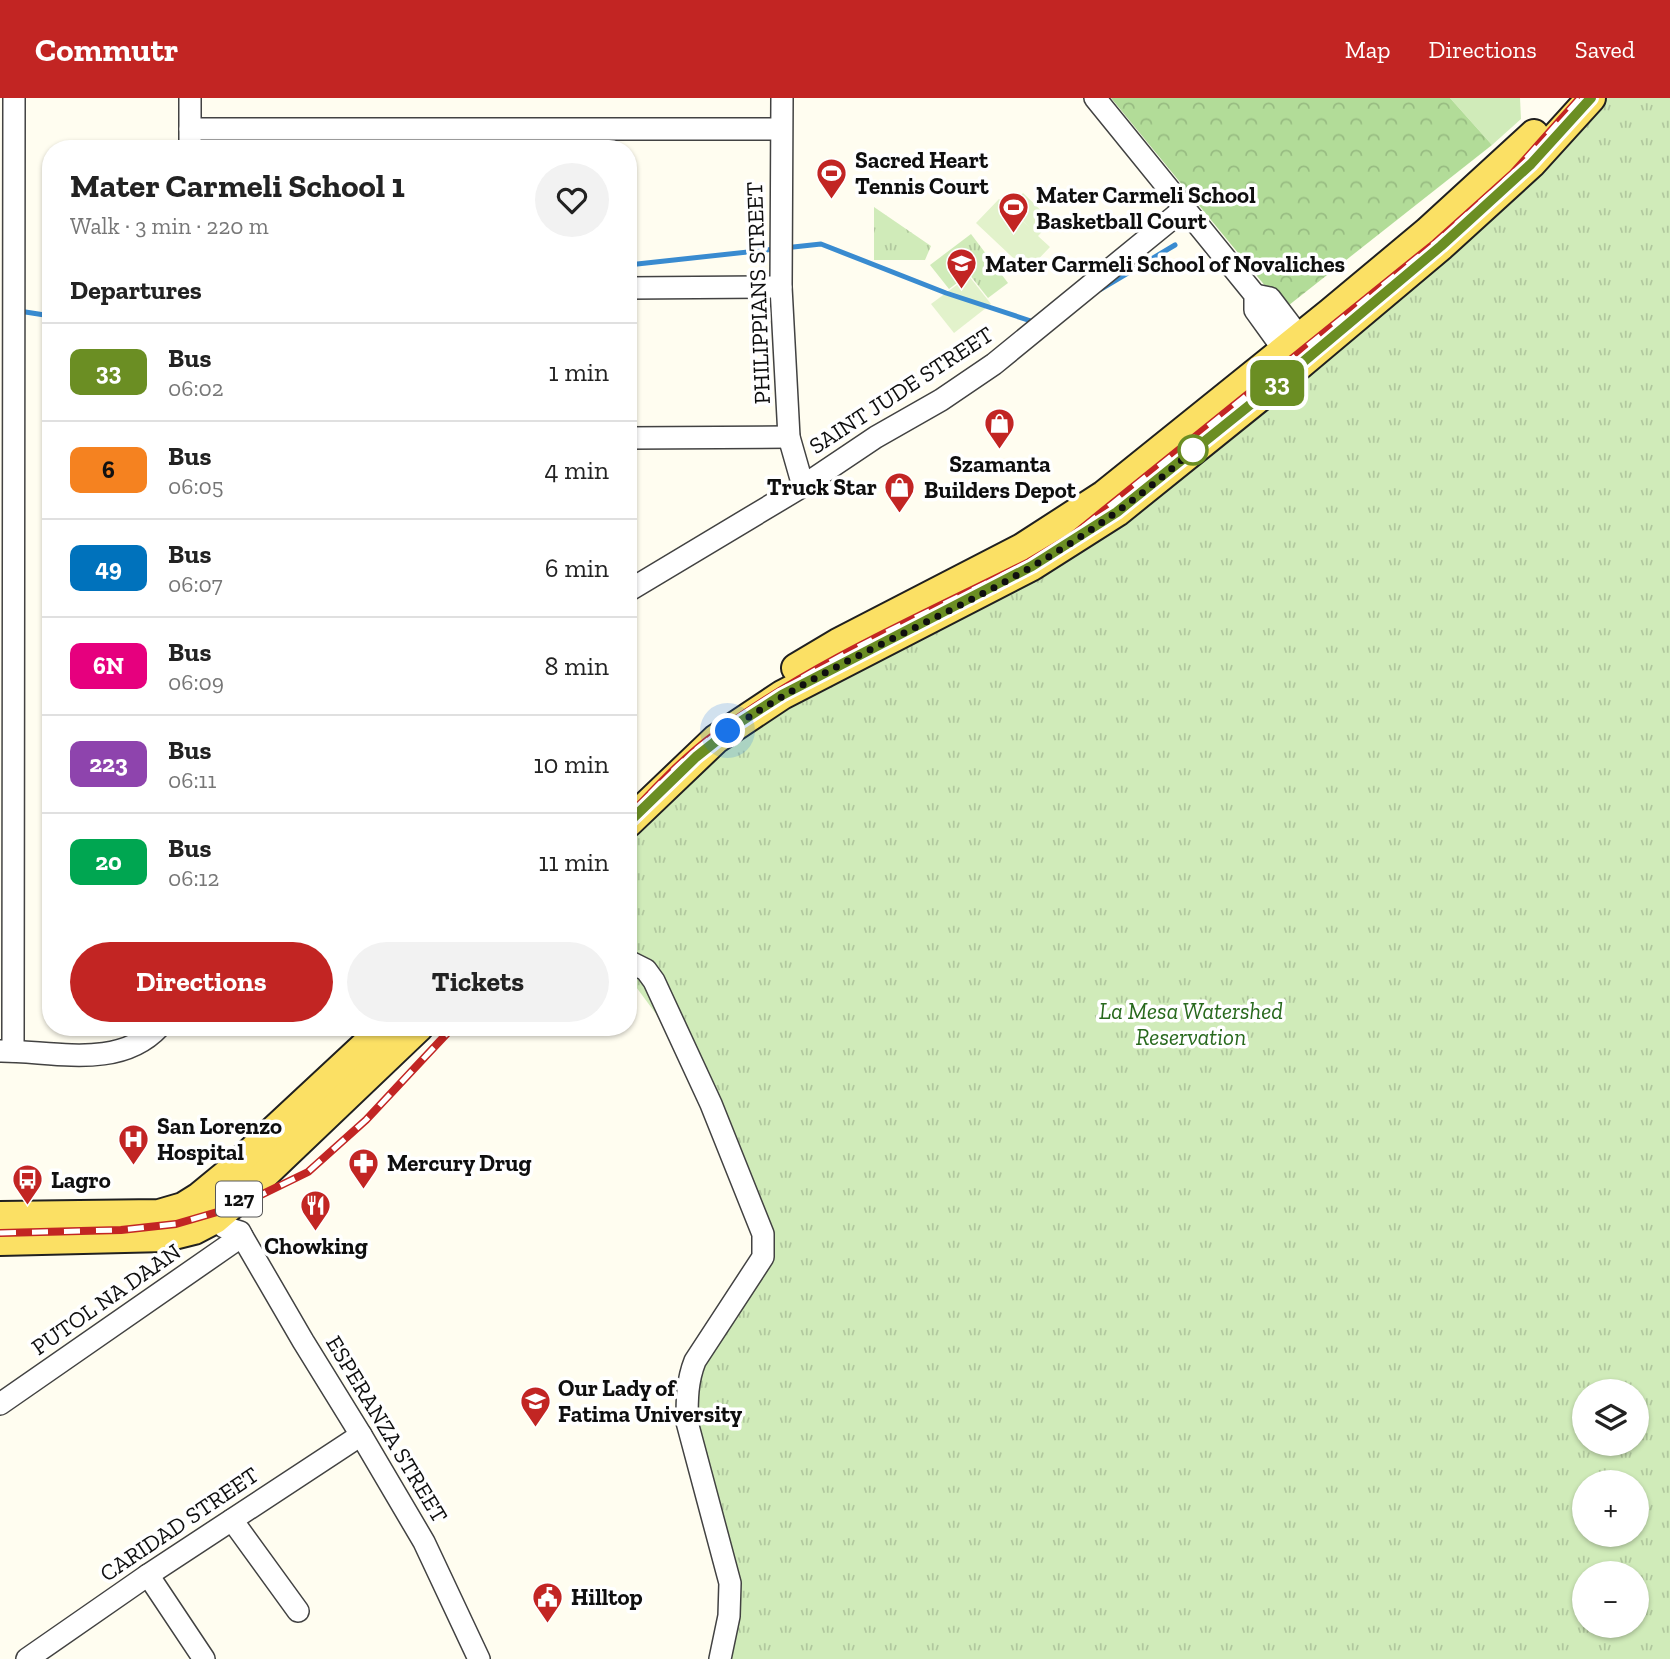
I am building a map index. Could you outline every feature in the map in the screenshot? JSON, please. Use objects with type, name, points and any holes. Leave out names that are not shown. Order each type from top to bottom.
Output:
[{"type":"main road","points":[[637,814],[696,757],[740,722],[782,695],[1032,566],[1117,512],[1299,352],[1519,149],[1566,98]]},
{"type":"main road","points":[[637,791],[705,727],[759,690],[838,643],[1022,548],[1104,495],[1441,246],[1519,176],[1591,98]]},
{"type":"main road","name":"127","points":[[0,1241],[166,1237],[194,1230],[228,1174],[376,1036]]},
{"type":"main road","name":"127","points":[[0,1216],[159,1214],[183,1207],[207,1208],[243,1195],[410,1036]]},
{"type":"street","points":[[14,98],[7,220],[7,1051],[107,1055],[129,1048],[151,1036]]},
{"type":"street","points":[[190,98],[190,139],[781,128]]},
{"type":"street","name":"PHILIPPIANS STREET","points":[[782,98],[781,287],[789,437],[803,486]]},
{"type":"street","points":[[1095,98],[1255,295],[1270,298],[1299,352]]},
{"type":"street","name":"SAINT JUDE STREET","points":[[637,586],[803,486],[876,437],[941,400],[994,363],[1185,208]]},
{"type":"street","points":[[637,288],[781,287]]},
{"type":"street","points":[[637,438],[789,437]]},
{"type":"street","points":[[637,966],[646,970],[654,981],[711,1104],[763,1234],[762,1257],[695,1361],[689,1375],[687,1422],[730,1583],[729,1616],[720,1659]]},
{"type":"street","points":[[207,1208],[224,1227],[241,1234],[245,1213],[243,1195]]},
{"type":"street","name":"PUTOL NA DAAN","points":[[0,1404],[241,1234]]},
{"type":"street","name":"ESPERANZA STREET","points":[[241,1234],[424,1542],[479,1659]]},
{"type":"street","name":"CARIDAD STREET","points":[[27,1659],[148,1575],[361,1435]]},
{"type":"street","points":[[232,1520],[298,1611]]},
{"type":"street","points":[[148,1575],[204,1659]]},
{"type":"green space","points":[[1111,98],[1450,98],[1492,145],[1284,309]]},
{"type":"green space","points":[[1450,98],[1520,98],[1521,119],[1492,145]]},
{"type":"green space","name":"La Mesa Watershed Reservation","points":[[1591,98],[1670,98],[1670,1659],[723,1659],[723,1557],[690,1380],[758,1245],[676,1041],[637,988],[637,814],[696,757],[1032,566]]},
{"type":"green space","name":"Mater Carmeli School Basketball Court","points":[[1023,193],[1052,221],[1038,236],[1050,247],[1027,271],[976,223],[999,199],[1030,228],[1009,207]]},
{"type":"green space","points":[[874,207],[931,246],[925,260],[874,260]]},
{"type":"green space","points":[[971,234],[1008,283],[988,298],[969,274],[949,289],[930,265]]},
{"type":"green space","points":[[969,276],[991,304],[954,333],[931,304]]},
{"type":"waterway","points":[[784,248],[821,244],[946,293],[1037,323]]},
{"type":"waterway","points":[[1101,289],[1175,245]]},
{"type":"waterway","points":[[637,264],[775,249]]},
{"type":"waterway","points":[[19,311],[42,315]]},
{"type":"railway","points":[[637,808],[693,752],[790,684],[1029,562],[1071,537],[1435,243],[1513,173],[1580,98]]},
{"type":"railway","points":[[0,1233],[121,1230],[176,1224],[238,1206],[308,1172],[366,1120],[445,1036]]},
{"type":"bus line","name":"33","points":[[637,814],[716,739],[782,695],[1032,566],[1117,512],[1297,367],[1441,246],[1519,176],[1591,98]]},
{"type":"place","name":"Sacred Heart Tennis Court","points":[[832,200]]},
{"type":"place","name":"Mater Carmeli School Basketball Court","points":[[1013,235]]},
{"type":"place","name":"Mater Carmeli School of Novaliches","points":[[962,291]]},
{"type":"place","name":"Szamanta Builders Depot","points":[[1000,450]]},
{"type":"place","name":"Truck Star","points":[[900,514]]},
{"type":"place","name":"San Lorenzo Hospital","points":[[134,1166]]},
{"type":"place","name":"Mercury Drug","points":[[364,1190]]},
{"type":"place","name":"Lagro","points":[[28,1207]]},
{"type":"place","name":"Chowking","points":[[316,1232]]},
{"type":"place","name":"Our Lady of Fatima University","points":[[535,1428]]},
{"type":"place","name":"Hilltop","points":[[548,1624]]},
{"type":"route","points":[[728,731],[782,695],[1032,566],[1117,512],[1193,450]]}]
